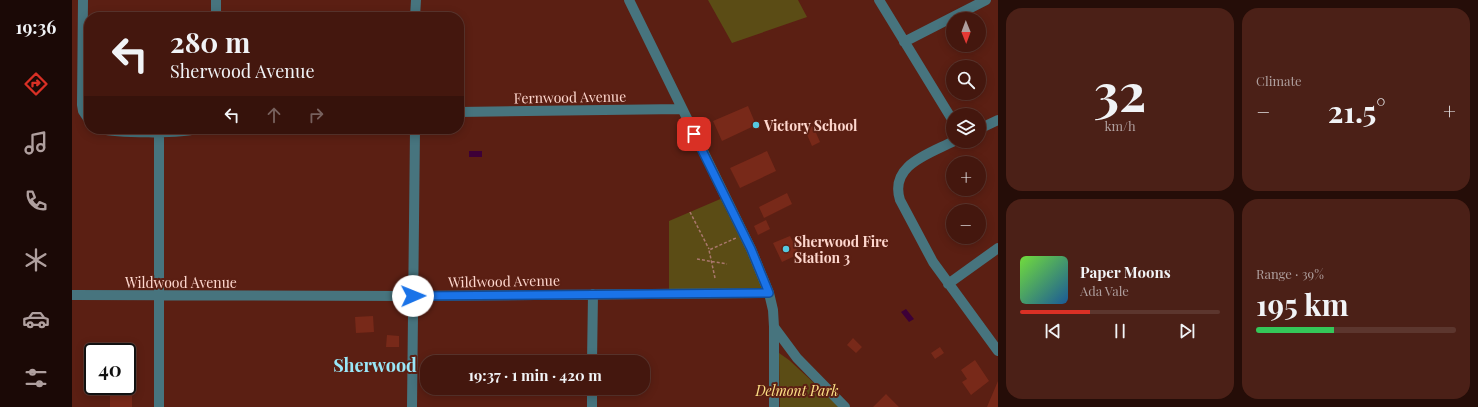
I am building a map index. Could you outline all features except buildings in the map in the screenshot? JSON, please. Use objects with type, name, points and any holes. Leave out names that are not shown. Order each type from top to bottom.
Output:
[{"type":"street","points":[[83,0],[82,105],[84,112]]},
{"type":"street","points":[[216,0],[216,12]]},
{"type":"street","points":[[416,0],[416,12]]},
{"type":"street","points":[[628,0],[744,235],[769,293],[773,310],[774,327],[774,407]]},
{"type":"street","points":[[879,0],[946,110]]},
{"type":"street","points":[[904,42],[986,0]]},
{"type":"street","name":"Fernwood Avenue","points":[[464,112],[681,109]]},
{"type":"street","points":[[986,126],[998,120]]},
{"type":"street","points":[[159,134],[159,407]]},
{"type":"street","points":[[412,407],[415,134]]},
{"type":"street","points":[[946,145],[910,164],[904,170],[900,177],[898,186],[900,200],[933,262],[998,351]]},
{"type":"street","points":[[948,284],[998,248]]},
{"type":"street","name":"Wildwood Avenue","points":[[72,295],[413,296],[769,293]]},
{"type":"street","points":[[592,355],[593,294]]},
{"type":"street","points":[[774,327],[797,358],[845,407]]},
{"type":"street","points":[[592,395],[592,407]]},
{"type":"path","points":[[690,212],[709,250],[715,278]]},
{"type":"path","points":[[709,250],[744,235]]},
{"type":"path","points":[[697,259],[727,264]]},
{"type":"green space","points":[[708,0],[798,0],[807,17],[732,43]]},
{"type":"green space","points":[[725,197],[769,293],[669,294],[669,221]]},
{"type":"green space","name":"Delmont Park","points":[[779,353],[789,360],[840,407],[780,407]]},
{"type":"shaded area","points":[[469,151],[482,151],[482,157],[469,157]]},
{"type":"shaded area","points":[[906,309],[914,319],[909,322],[901,312]]},
{"type":"place","name":"Victory School","points":[[756,125]]},
{"type":"place","name":"Sherwood Fire Station 3","points":[[786,249]]},
{"type":"district","name":"Sherwood","points":[[375,365]]},
{"type":"route","points":[[413,296],[769,293],[751,249],[694,134]]}]
